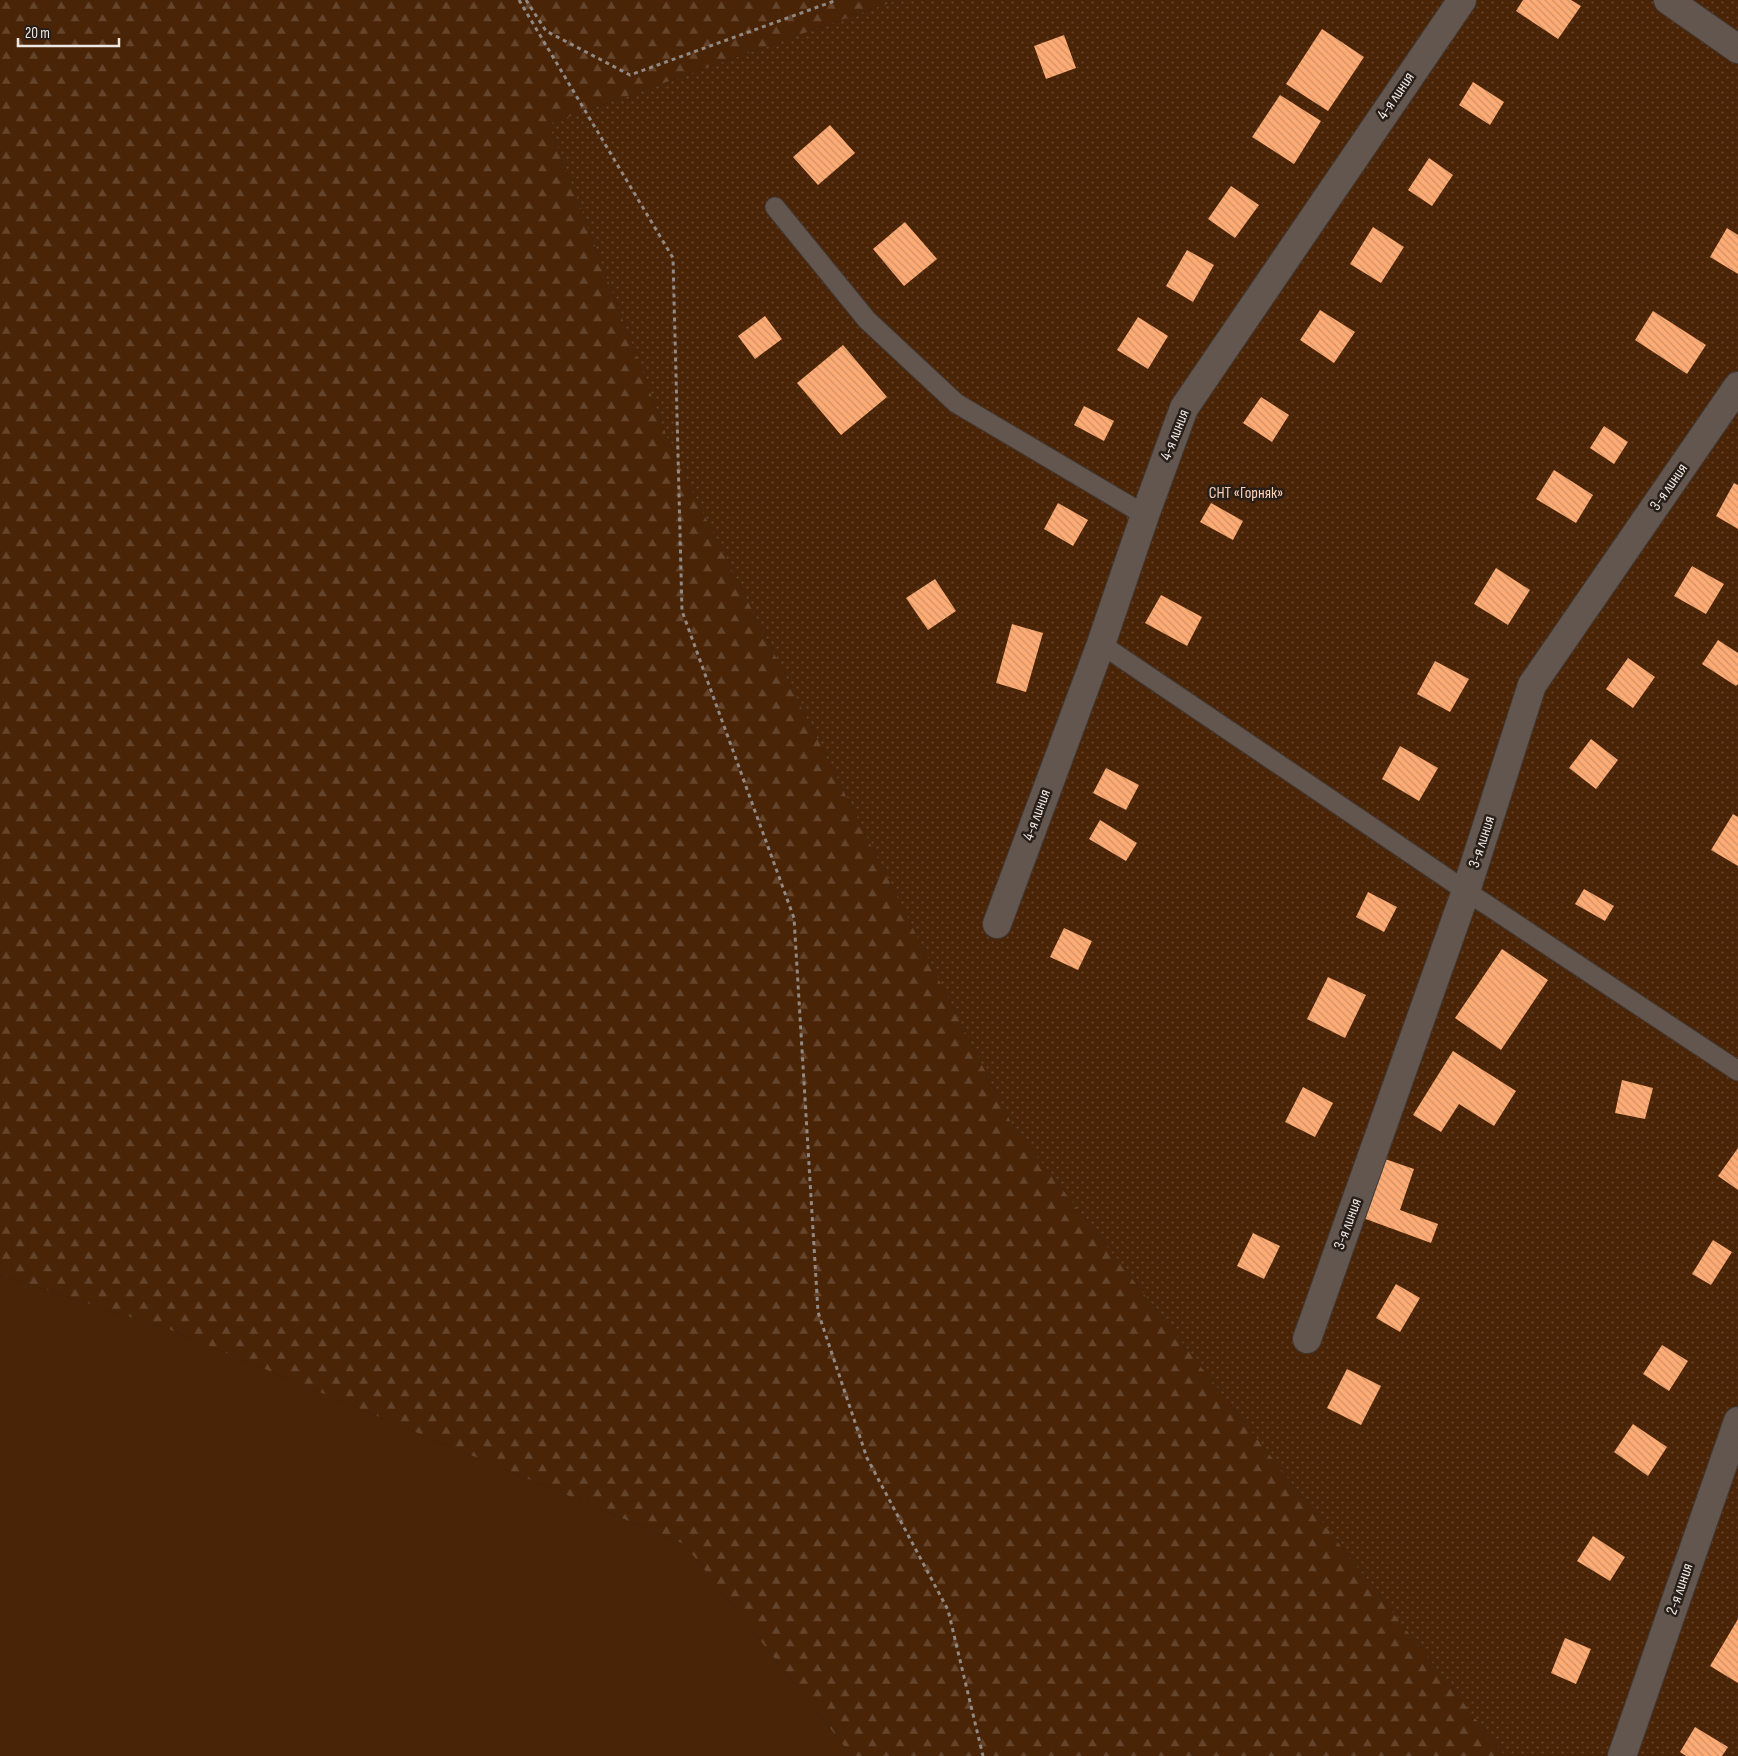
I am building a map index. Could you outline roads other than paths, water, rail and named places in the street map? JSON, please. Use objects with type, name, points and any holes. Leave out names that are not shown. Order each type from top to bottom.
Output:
[{"type":"street","name":"4-я линия","points":[[997,924],[1101,644],[1144,515],[1184,408],[1462,0]]},
{"type":"street","points":[[1668,0],[1738,49]]},
{"type":"street","name":"3-я линия","points":[[1307,1339],[1466,891],[1532,685],[1738,386]]},
{"type":"street","name":"2-я линия","points":[[1622,1756],[1738,1421]]},
{"type":"lane","points":[[775,207],[868,320],[956,403],[1144,515]]},
{"type":"lane","points":[[1101,644],[1466,891],[1738,1071]]},
{"type":"park label","name":"СНТ «Горняк»","points":[[1246,493]]}]
